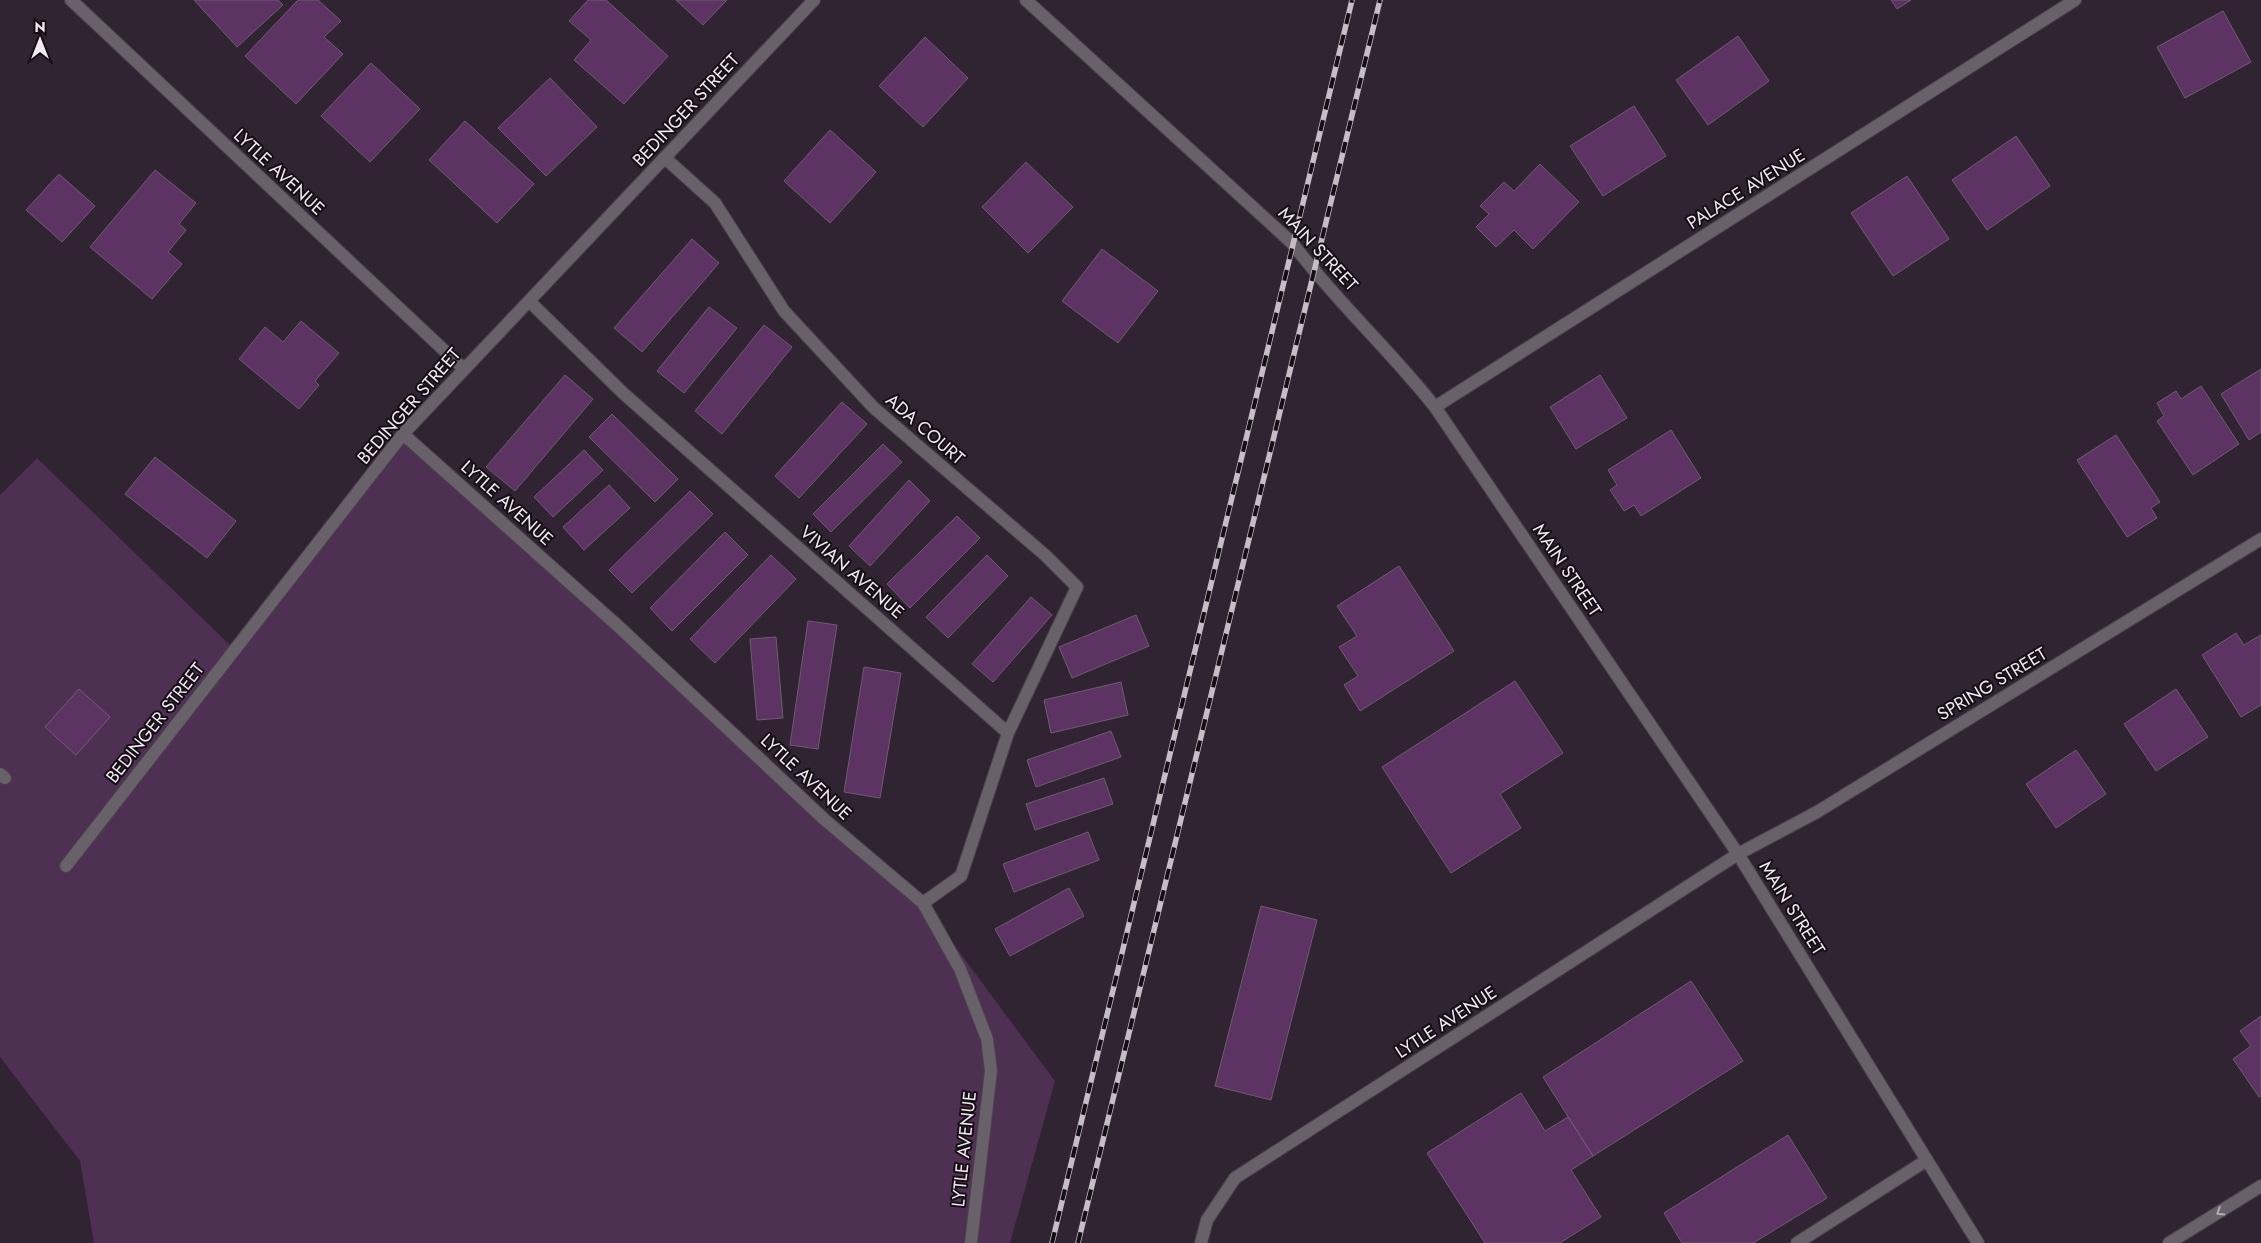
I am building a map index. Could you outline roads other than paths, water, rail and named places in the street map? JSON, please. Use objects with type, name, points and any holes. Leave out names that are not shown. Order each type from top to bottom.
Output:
[{"type":"street","name":"LYTLE AVENUE","points":[[71,0],[464,369]]},
{"type":"street","name":"BEDINGER STREET","points":[[66,866],[403,434],[814,0]]},
{"type":"street","name":"MAIN STREET","points":[[1026,0],[1292,243],[1314,272],[1403,367],[1435,407],[1738,854],[1978,1243]]},
{"type":"street","name":"PALACE AVENUE","points":[[1435,407],[2075,0]]},
{"type":"street","name":"ADA COURT","points":[[665,158],[715,203],[784,311],[874,408],[1045,555],[1077,587],[1008,733]]},
{"type":"street","name":"VIVIAN AVENUE","points":[[529,301],[624,394],[1008,733]]},
{"type":"street","name":"LYTLE AVENUE","points":[[403,434],[618,626],[825,820],[923,903],[960,968],[987,1039],[991,1071],[971,1243]]},
{"type":"street","name":"SPRING STREET","points":[[1738,854],[1817,812],[2261,539]]},
{"type":"street","points":[[923,903],[961,876],[1008,733]]},
{"type":"street","name":"LYTLE AVENUE","points":[[1201,1243],[1207,1220],[1235,1178],[1738,854]]},
{"type":"street","points":[[1797,1243],[1927,1160]]},
{"type":"street","points":[[2169,1243],[2261,1186]]},
{"type":"railway","points":[[1052,1243],[1352,0]]},
{"type":"railway","points":[[1078,1243],[1380,0]]}]
